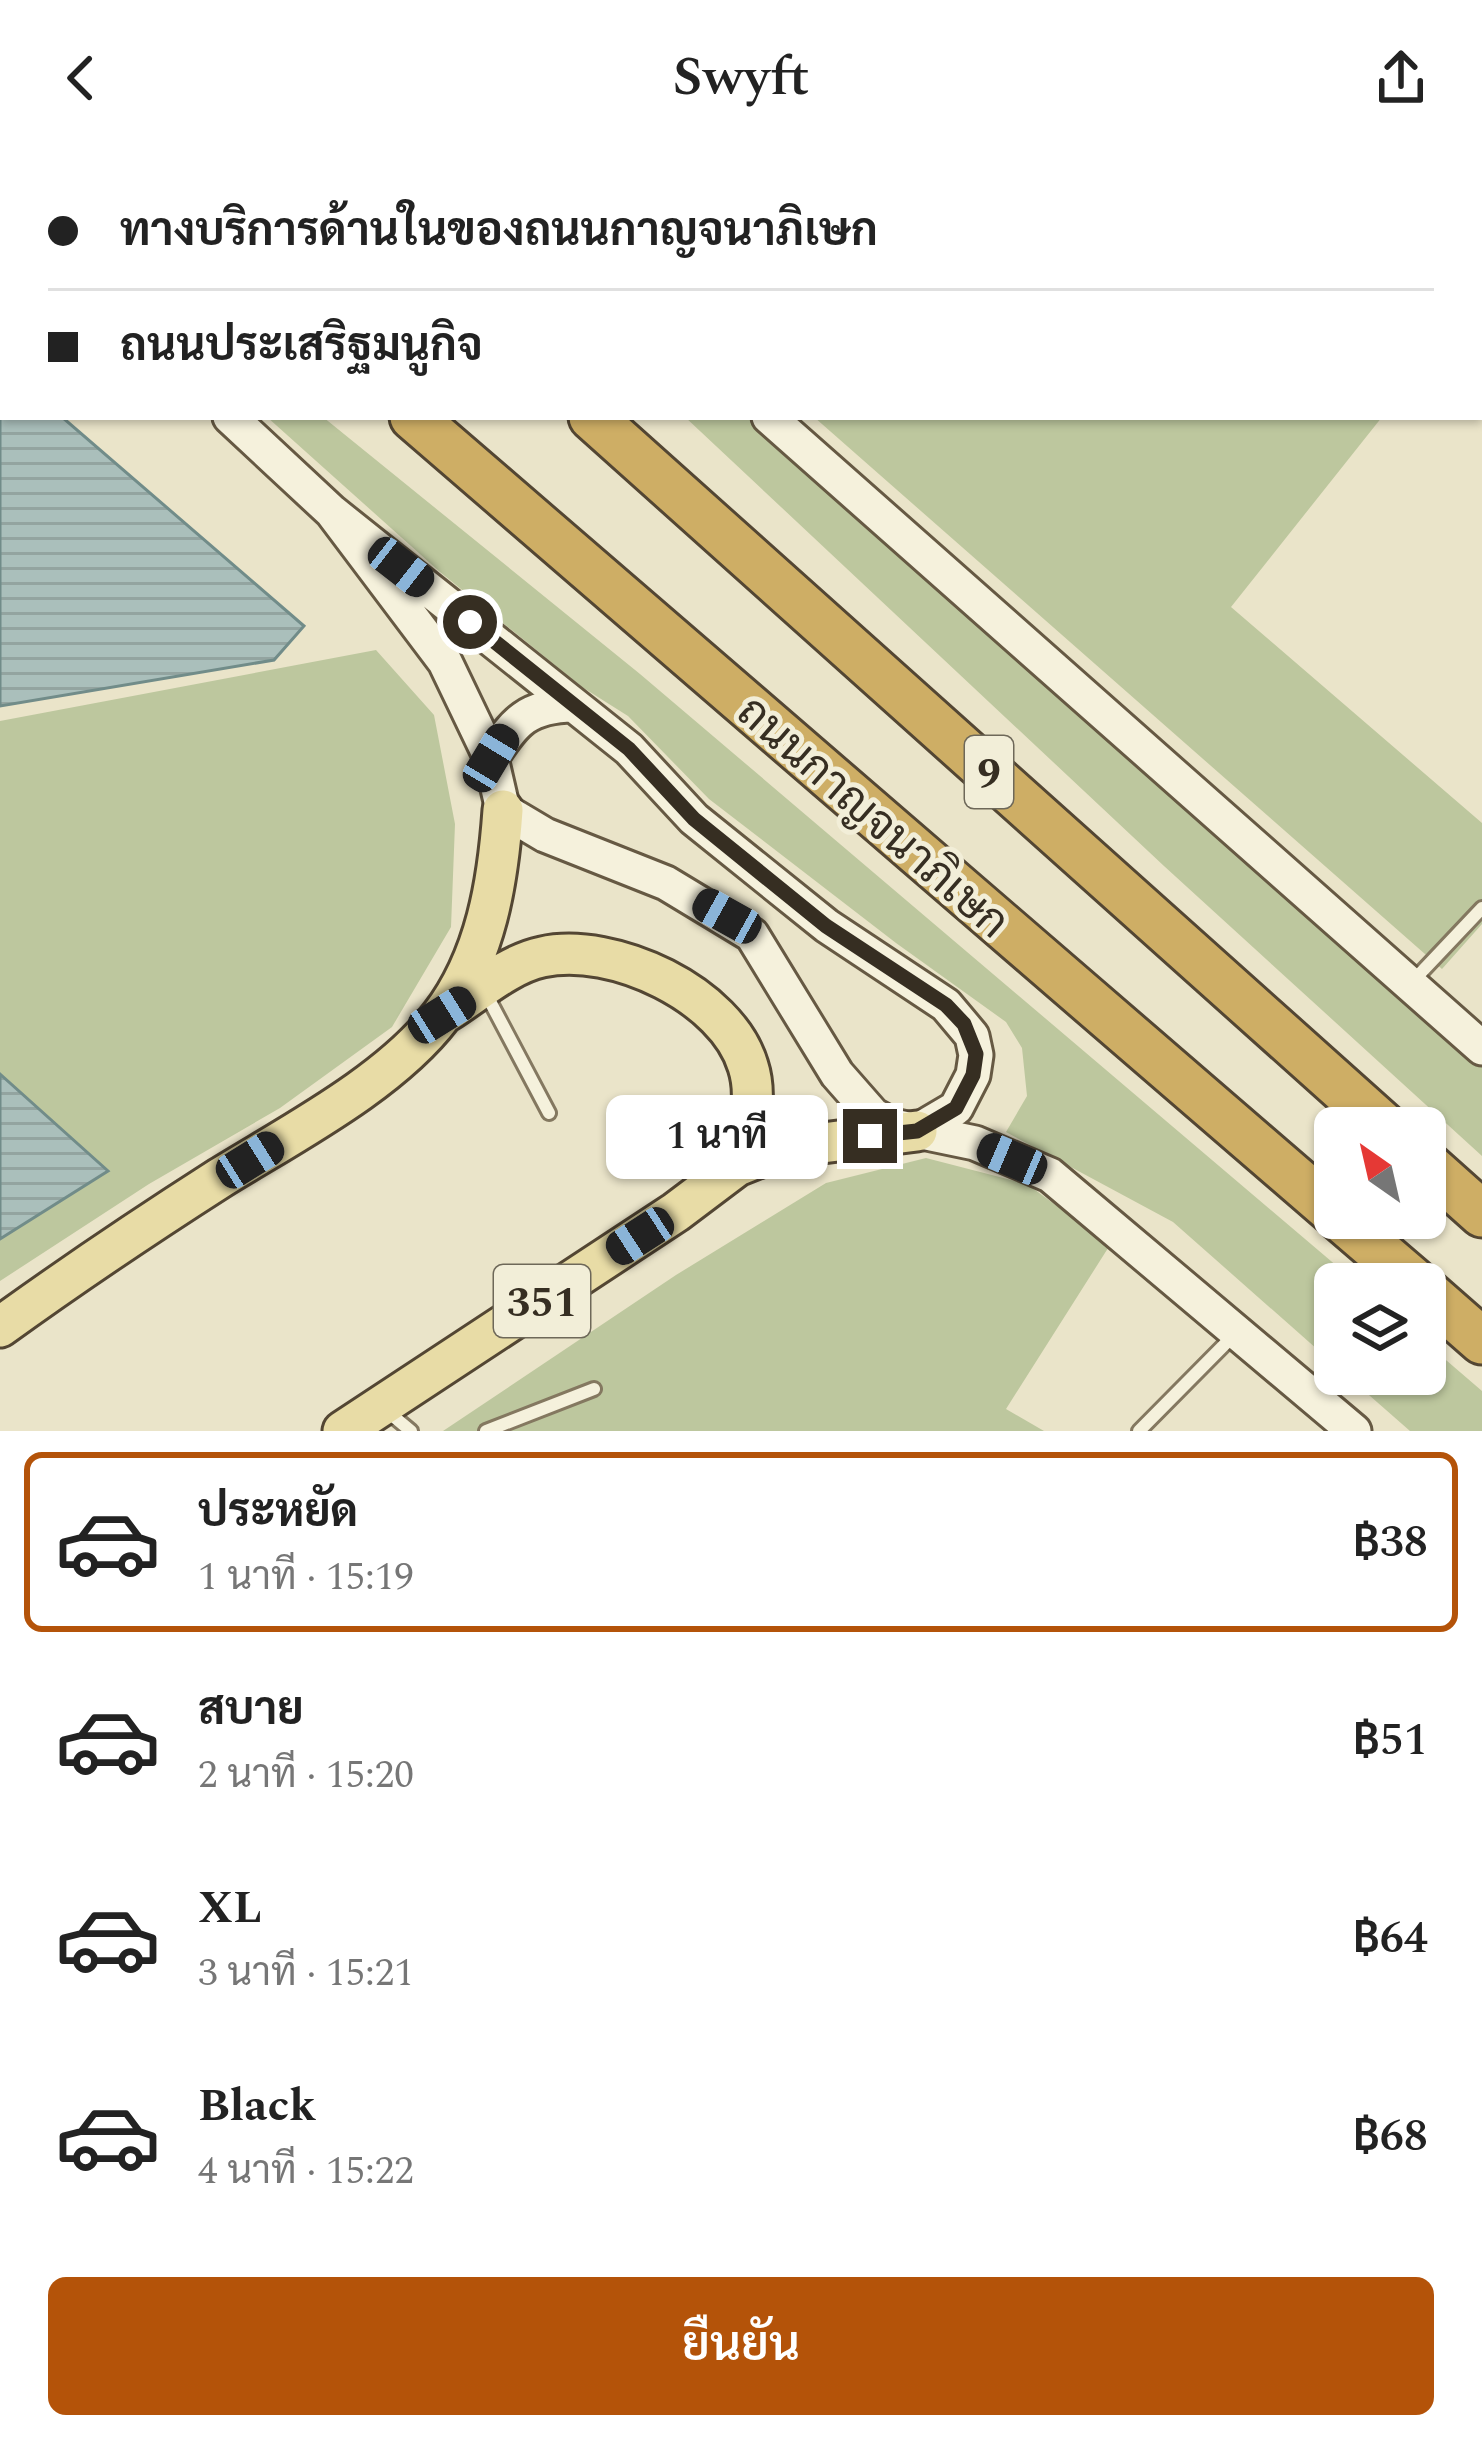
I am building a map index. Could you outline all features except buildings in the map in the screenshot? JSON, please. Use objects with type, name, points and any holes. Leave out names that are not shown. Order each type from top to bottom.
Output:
[{"type":"highway","points":[[402,420],[466,465]]},
{"type":"highway","name":"ถนนกาญจนาภิเษก","points":[[416,420],[1314,1195]]},
{"type":"highway","name":"9","points":[[595,420],[1363,1107]]},
{"type":"highway","points":[[1446,1181],[1482,1214]]},
{"type":"highway","name":"ถนนกาญจนาภิเษก","points":[[1365,1239],[1393,1263]]},
{"type":"highway","points":[[1446,1309],[1482,1341]]},
{"type":"main road","points":[[233,420],[332,512],[629,749],[694,819],[826,926],[946,1005],[964,1024],[976,1054],[966,1093],[956,1108],[917,1131]]},
{"type":"main road","points":[[772,420],[1482,1048]]},
{"type":"main road","points":[[332,512],[445,662],[491,758],[503,809],[484,937],[442,1015]]},
{"type":"main road","points":[[491,758],[520,718],[544,705],[573,705]]},
{"type":"main road","points":[[503,809],[544,835],[666,883],[752,934],[853,1095],[873,1115],[892,1126],[975,1143],[1050,1174],[1354,1431]]},
{"type":"main road","points":[[0,1327],[113,1246],[380,1073],[442,1015],[522,964],[542,957],[601,956],[691,995],[728,1024],[750,1071],[752,1113],[737,1166]]},
{"type":"main road","name":"351","points":[[343,1431],[396,1419],[737,1166],[783,1148],[917,1131]]},
{"type":"lane","points":[[1410,984],[1482,908]]},
{"type":"lane","points":[[483,989],[549,1113]]},
{"type":"lane","points":[[1139,1431],[1237,1333]]},
{"type":"lane","points":[[486,1431],[594,1389]]},
{"type":"green space","points":[[270,420],[327,420],[640,674],[1333,1263],[1314,1263],[1314,1346],[1173,1222],[1006,1132],[1027,1096],[1022,1048],[1006,1022],[709,799],[628,716],[582,687],[440,572]]},
{"type":"green space","points":[[688,420],[757,420],[1482,1060],[1482,1156],[1446,1123],[1446,1107],[1428,1107]]},
{"type":"green space","points":[[817,420],[1380,420],[1231,607],[1482,823],[1482,924],[1442,969]]},
{"type":"green space","points":[[376,650],[434,715],[455,824],[451,927],[392,1027],[280,1108],[149,1184],[0,1281],[0,721]]},
{"type":"green space","points":[[926,1158],[1027,1184],[1110,1245],[1006,1409],[1044,1431],[443,1431],[676,1275],[826,1183]]},
{"type":"green space","points":[[1446,1360],[1482,1391],[1482,1431],[1410,1431],[1369,1395],[1446,1395]]},
{"type":"shaded area","points":[[0,420],[65,420],[304,626],[274,660],[0,706]]},
{"type":"shaded area","points":[[0,1074],[108,1171],[0,1239]]},
{"type":"route","points":[[470,622],[629,749],[694,819],[826,926],[946,1005],[964,1024],[976,1054],[973,1075],[956,1108],[917,1131],[870,1136]]}]
